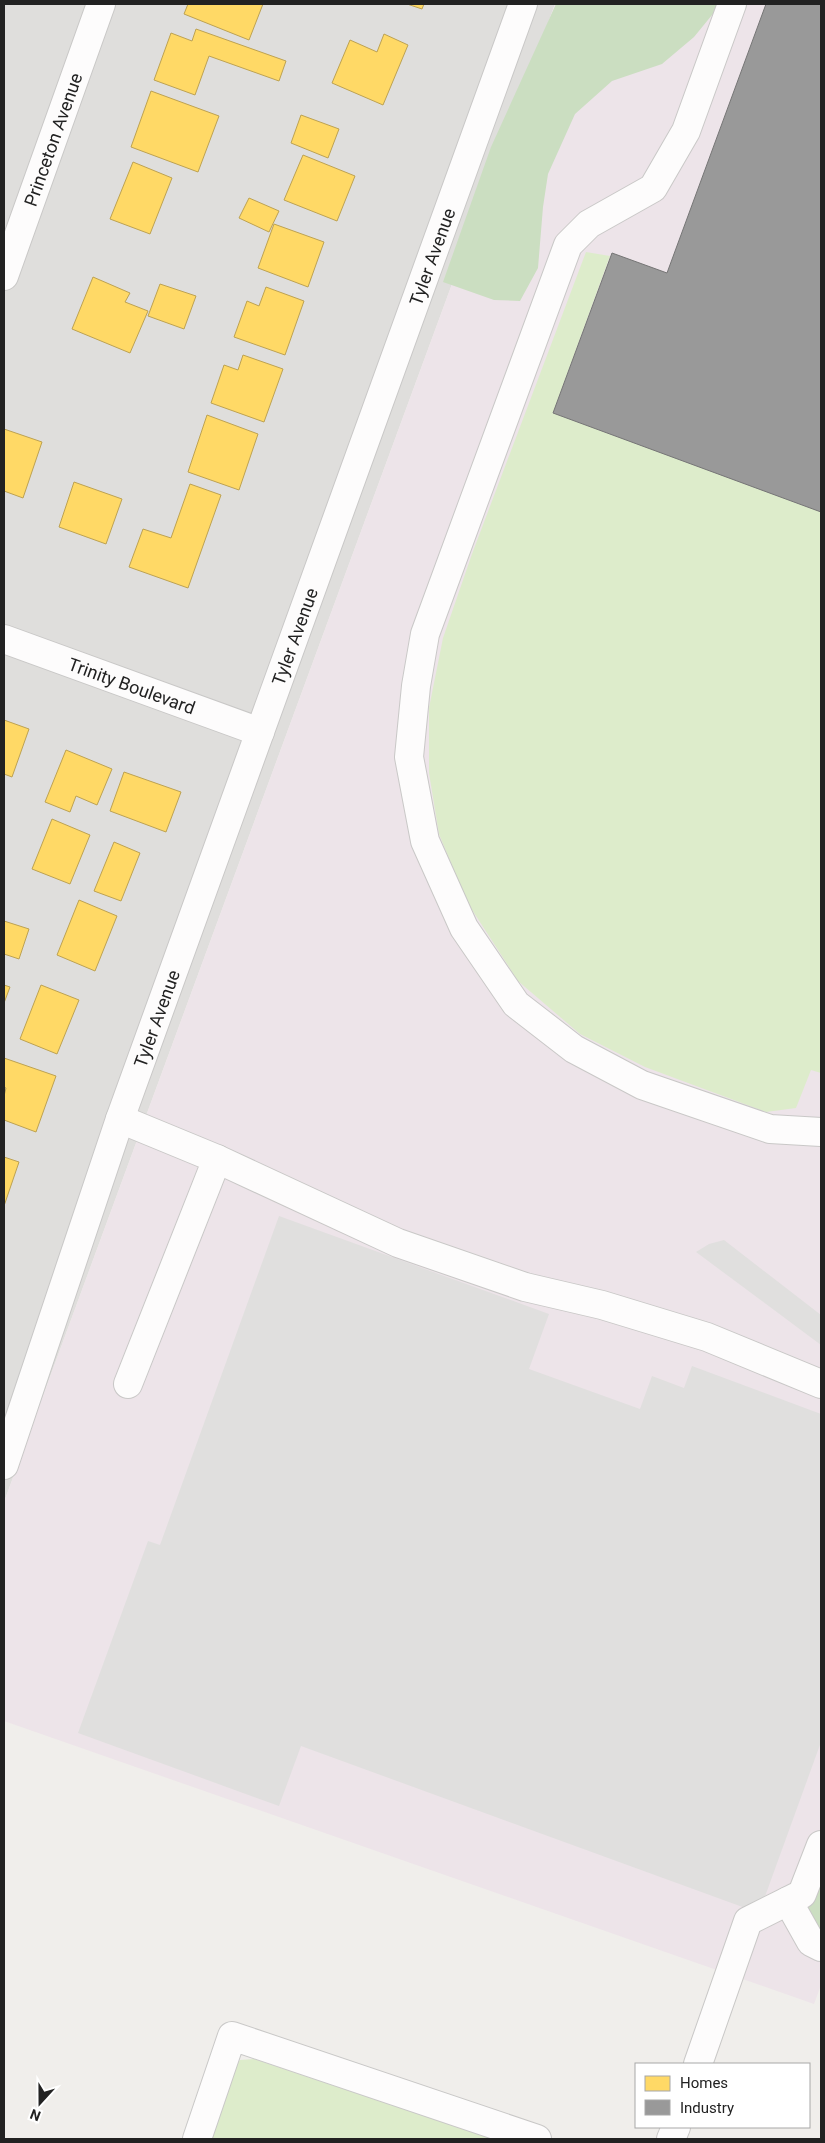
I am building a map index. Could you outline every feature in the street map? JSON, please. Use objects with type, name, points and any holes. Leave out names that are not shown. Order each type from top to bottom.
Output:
[{"type":"street","name":"Princeton Avenue","points":[[4,276],[101,4]]},
{"type":"street","name":"Tyler Avenue","points":[[4,1465],[120,1119],[523,4]]},
{"type":"street","points":[[732,4],[686,131],[653,188],[589,224],[568,245],[425,634],[416,686],[409,757],[425,841],[464,928],[516,1004],[574,1049],[642,1085],[770,1128],[821,1132]]},
{"type":"street","name":"Trinity Boulevard","points":[[4,639],[260,732]]},
{"type":"street","points":[[120,1119],[217,1159],[398,1243],[525,1288],[602,1305],[689,1331],[821,1384]]},
{"type":"street","points":[[128,1384],[217,1159]]},
{"type":"street","points":[[698,2063],[748,1921],[802,1894],[821,1845]]},
{"type":"street","points":[[788,1901],[811,1942],[821,1947]]},
{"type":"street","points":[[197,2139],[232,2036],[537,2139]]},
{"type":"shaded area","points":[[4,4],[555,4],[4,1502]]},
{"type":"shaded area","points":[[555,4],[821,4],[821,1985],[814,2004],[4,1721],[4,1502]]},
{"type":"shaded area","points":[[279,1216],[549,1314],[529,1369],[640,1409],[652,1376],[684,1388],[692,1366],[821,1414],[821,1742],[759,1913],[301,1746],[279,1806],[78,1733],[148,1541],[160,1545]]},
{"type":"shaded area","points":[[724,1240],[821,1315],[821,1345],[696,1252],[709,1244]]},
{"type":"green space","points":[[556,4],[721,4],[694,37],[662,64],[612,81],[575,114],[548,174],[538,268],[520,301],[494,300],[443,282],[491,147]]},
{"type":"green space","points":[[586,252],[610,256],[553,413],[821,512],[821,1073],[811,1070],[796,1108],[766,1112],[645,1067],[580,1034],[518,981],[467,902],[439,834],[429,773],[429,708],[443,638],[472,554]]},
{"type":"green space","points":[[821,1870],[821,1931],[813,1927],[806,1919],[808,1899]]},
{"type":"green space","points":[[254,2059],[493,2139],[209,2139],[235,2067],[240,2060]]},
{"type":"building: Homes","points":[[188,4],[263,4],[249,40],[184,14]]},
{"type":"building: Homes","points":[[407,4],[424,4],[422,9]]},
{"type":"building: Homes","points":[[196,29],[286,61],[279,81],[209,56],[195,95],[154,80],[171,33],[192,41]]},
{"type":"building: Homes","points":[[384,34],[408,45],[383,105],[332,83],[350,40],[377,52]]},
{"type":"building: Homes","points":[[151,91],[219,116],[198,172],[131,147]]},
{"type":"building: Homes","points":[[301,115],[339,129],[328,158],[291,143]]},
{"type":"building: Homes","points":[[303,155],[355,176],[337,221],[284,200]]},
{"type":"building: Homes","points":[[133,162],[172,178],[150,234],[110,219]]},
{"type":"building: Homes","points":[[249,198],[279,211],[269,232],[239,218]]},
{"type":"building: Homes","points":[[274,224],[324,242],[308,287],[258,268]]},
{"type":"building: Homes","points":[[93,277],[130,293],[125,302],[148,311],[130,353],[72,329]]},
{"type":"building: Homes","points":[[160,284],[196,296],[184,329],[148,316]]},
{"type":"building: Homes","points":[[266,287],[304,301],[285,355],[234,337],[247,301],[259,306]]},
{"type":"building: Homes","points":[[243,355],[283,369],[264,422],[211,403],[224,365],[238,370]]},
{"type":"building: Homes","points":[[207,415],[258,434],[239,490],[188,472]]},
{"type":"building: Homes","points":[[4,429],[42,442],[23,498],[4,491]]},
{"type":"building: Homes","points":[[74,482],[122,499],[106,544],[59,527]]},
{"type":"building: Homes","points":[[190,484],[221,495],[188,588],[129,567],[143,529],[171,538]]},
{"type":"building: Homes","points":[[4,720],[29,729],[12,777],[4,774]]},
{"type":"building: Homes","points":[[66,750],[112,769],[97,805],[76,796],[70,812],[45,802]]},
{"type":"building: Homes","points":[[124,772],[181,792],[166,832],[110,811]]},
{"type":"building: Homes","points":[[52,819],[90,835],[70,884],[32,869]]},
{"type":"building: Homes","points":[[114,842],[140,853],[121,901],[94,891]]},
{"type":"building: Homes","points":[[79,900],[117,916],[95,971],[57,955]]},
{"type":"building: Homes","points":[[4,921],[29,929],[19,959],[4,954]]},
{"type":"building: Homes","points":[[4,985],[10,987],[4,1003]]},
{"type":"building: Homes","points":[[41,985],[79,1000],[57,1054],[20,1039]]},
{"type":"building: Homes","points":[[4,1058],[56,1076],[36,1132],[4,1120],[6,1088],[4,1087]]},
{"type":"building: Homes","points":[[4,1157],[19,1162],[4,1206]]},
{"type":"building: Industry","points":[[766,4],[821,4],[821,512],[553,413],[612,253],[667,273]]}]
